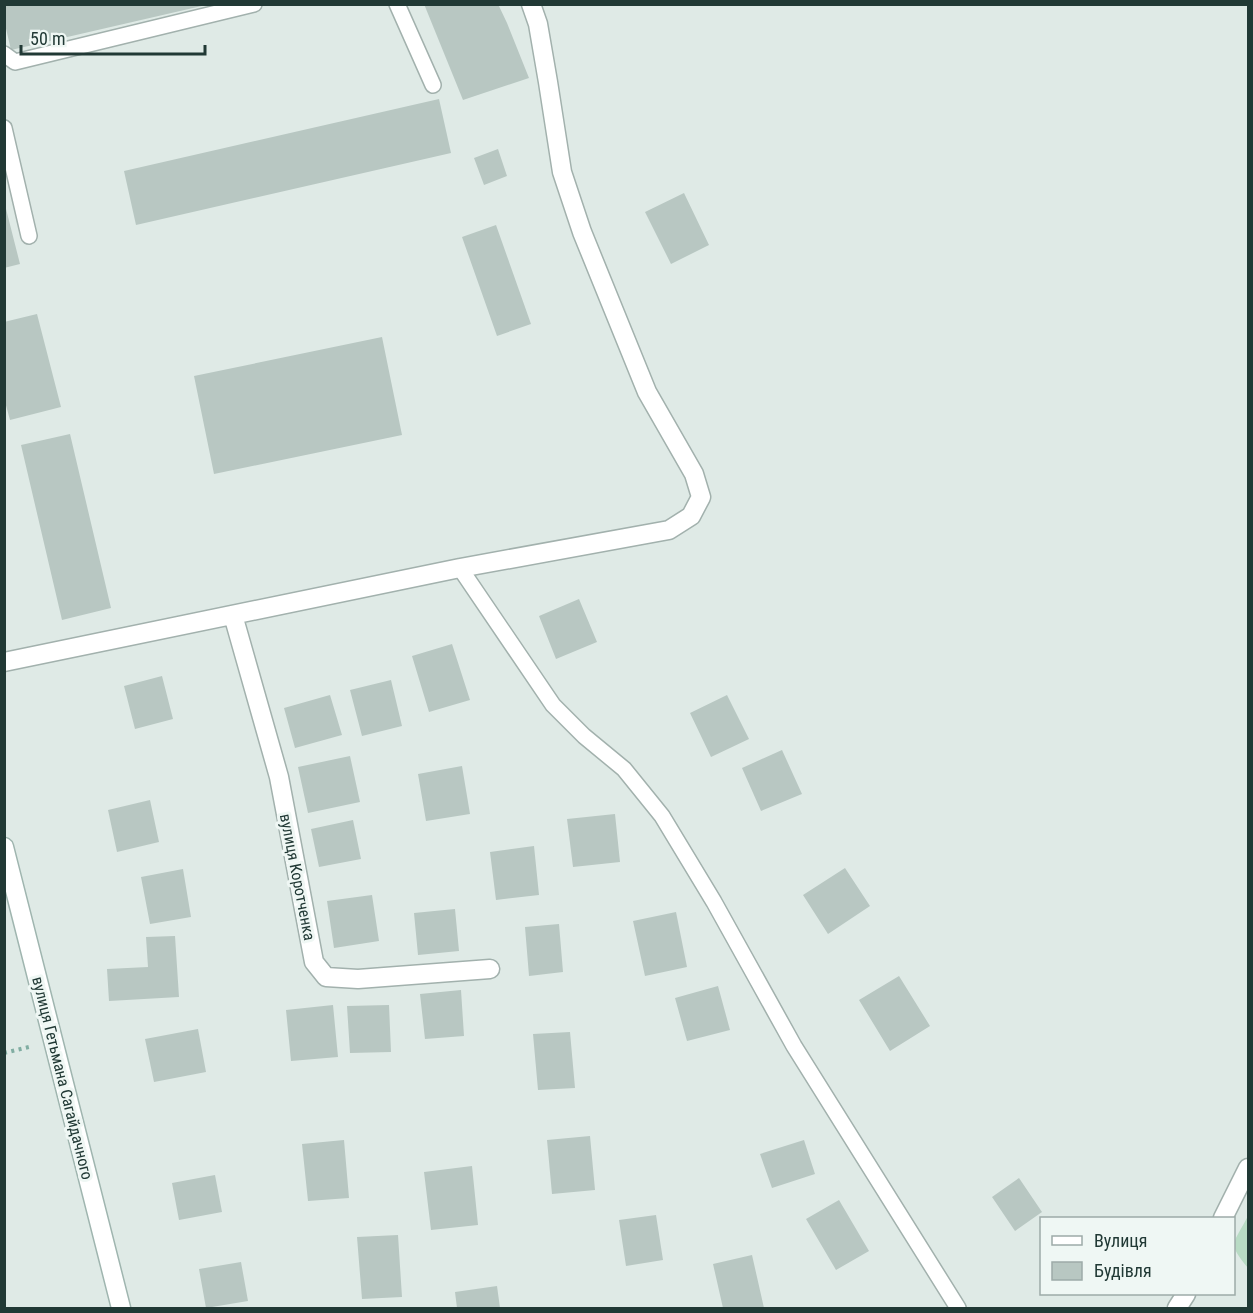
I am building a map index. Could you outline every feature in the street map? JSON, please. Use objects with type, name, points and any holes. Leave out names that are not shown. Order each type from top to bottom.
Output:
[{"type":"street","points":[[4,662],[460,568],[669,530],[691,516],[701,497],[694,474],[647,392],[582,232],[562,172],[538,24],[531,4]]},
{"type":"street","name":"вулиця Коротченка","points":[[233,615],[279,777],[314,962],[326,977],[358,979],[490,969]]},
{"type":"street","name":"вулиця Гетьмана Сагайдачного","points":[[4,847],[121,1308]]},
{"type":"street","points":[[1224,1217],[1248,1168]]},
{"type":"street","points":[[1177,1308],[1185,1295]]},
{"type":"lane","points":[[4,54],[15,62],[254,4]]},
{"type":"lane","points":[[397,4],[433,85]]},
{"type":"lane","points":[[4,128],[29,236]]},
{"type":"lane","points":[[460,568],[553,705],[584,736],[624,769],[662,816],[714,902],[794,1046],[958,1308]]},
{"type":"path","points":[[4,1053],[53,1041]]},
{"type":"green space","points":[[1248,1216],[1248,1268],[1235,1248],[1236,1238]]},
{"type":"building","points":[[4,4],[206,5],[11,50],[4,20]]},
{"type":"building","points":[[424,4],[498,4],[529,78],[463,100]]},
{"type":"building","points":[[439,99],[451,153],[136,225],[124,171]]},
{"type":"building","points":[[498,149],[507,176],[484,185],[474,158]]},
{"type":"building","points":[[684,193],[709,245],[671,264],[645,212]]},
{"type":"building","points":[[4,201],[20,264],[4,268]]},
{"type":"building","points":[[496,225],[531,324],[497,336],[462,237]]},
{"type":"building","points":[[37,314],[61,407],[10,420],[4,398],[4,322]]},
{"type":"building","points":[[382,337],[402,435],[214,474],[194,376]]},
{"type":"building","points":[[70,434],[111,608],[62,620],[21,445]]},
{"type":"building","points":[[579,599],[597,642],[556,659],[539,616]]},
{"type":"building","points":[[452,644],[470,700],[429,712],[412,656]]},
{"type":"building","points":[[162,676],[173,719],[135,729],[124,686]]},
{"type":"building","points":[[391,680],[402,726],[362,736],[350,690]]},
{"type":"building","points":[[330,695],[342,735],[295,748],[284,708]]},
{"type":"building","points":[[727,695],[749,739],[711,757],[690,713]]},
{"type":"building","points":[[782,750],[802,794],[761,811],[742,768]]},
{"type":"building","points":[[350,756],[360,802],[308,813],[298,767]]},
{"type":"building","points":[[462,766],[470,814],[426,821],[418,774]]},
{"type":"building","points":[[150,800],[159,842],[117,852],[108,810]]},
{"type":"building","points":[[615,814],[620,862],[573,867],[567,819]]},
{"type":"building","points":[[353,820],[361,859],[319,867],[311,829]]},
{"type":"building","points":[[534,846],[539,895],[496,900],[490,852]]},
{"type":"building","points":[[845,868],[870,906],[828,934],[803,895]]},
{"type":"building","points":[[183,869],[191,917],[150,924],[141,877]]},
{"type":"building","points":[[372,895],[379,941],[334,948],[327,901]]},
{"type":"building","points":[[455,909],[459,951],[418,955],[414,913]]},
{"type":"building","points":[[676,912],[687,967],[645,976],[633,921]]},
{"type":"building","points":[[559,924],[563,972],[529,976],[525,927]]},
{"type":"building","points":[[175,936],[179,997],[109,1001],[107,969],[148,967],[146,937]]},
{"type":"building","points":[[899,976],[930,1026],[890,1051],[859,1000]]},
{"type":"building","points":[[718,986],[730,1030],[687,1041],[675,998]]},
{"type":"building","points":[[461,990],[464,1036],[425,1039],[420,994]]},
{"type":"building","points":[[333,1005],[338,1057],[291,1061],[286,1010]]},
{"type":"building","points":[[389,1005],[391,1052],[350,1053],[347,1006]]},
{"type":"building","points":[[198,1029],[206,1072],[154,1082],[145,1039]]},
{"type":"building","points":[[570,1032],[575,1088],[538,1090],[533,1034]]},
{"type":"building","points":[[590,1136],[595,1190],[552,1194],[547,1140]]},
{"type":"building","points":[[344,1140],[349,1198],[308,1201],[302,1144]]},
{"type":"building","points":[[804,1140],[815,1174],[772,1188],[760,1154]]},
{"type":"building","points":[[472,1166],[478,1225],[431,1230],[424,1172]]},
{"type":"building","points":[[215,1175],[222,1212],[179,1220],[172,1183]]},
{"type":"building","points":[[1019,1178],[1042,1212],[1015,1231],[992,1197]]},
{"type":"building","points":[[839,1200],[869,1251],[836,1270],[806,1219]]},
{"type":"building","points":[[656,1215],[663,1260],[626,1266],[619,1220]]},
{"type":"building","points":[[398,1235],[402,1297],[362,1299],[357,1237]]},
{"type":"building","points":[[752,1255],[764,1308],[723,1308],[713,1264]]},
{"type":"building","points":[[241,1262],[248,1301],[206,1308],[199,1269]]},
{"type":"building","points":[[497,1286],[500,1308],[457,1308],[455,1292]]}]
